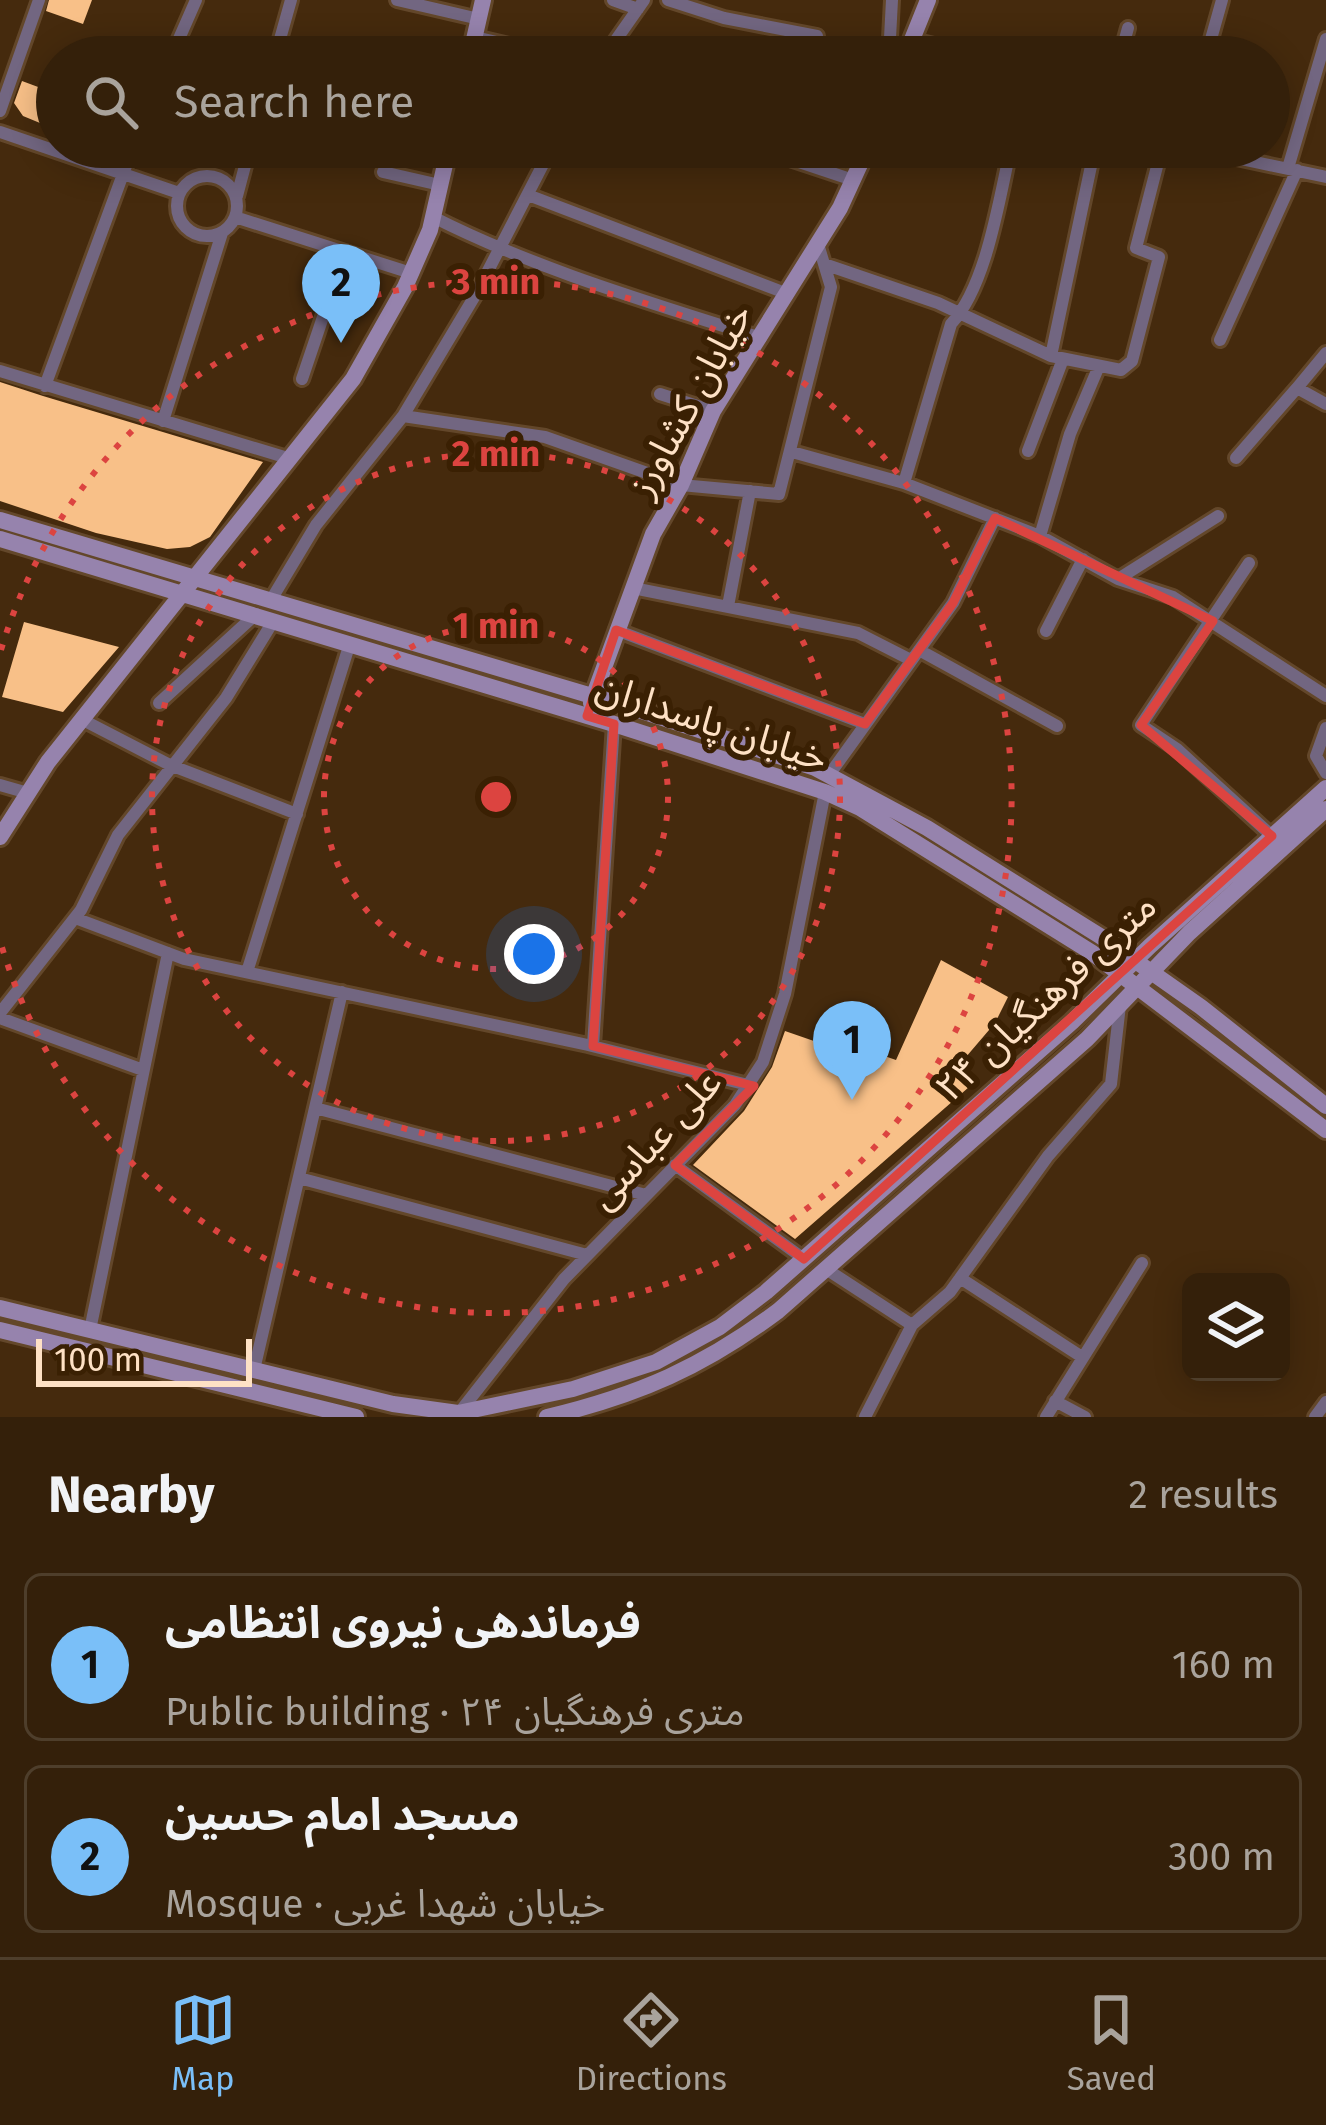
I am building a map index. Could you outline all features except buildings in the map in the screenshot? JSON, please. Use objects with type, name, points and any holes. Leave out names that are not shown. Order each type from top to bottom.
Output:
[{"type":"main road","points":[[475,36],[483,0]]},
{"type":"main road","points":[[914,36],[928,0]]},
{"type":"main road","points":[[0,836],[82,718],[353,379],[411,273],[433,217],[444,168]]},
{"type":"main road","name":"خیابان کشاورز","points":[[587,716],[653,534],[713,411],[818,244],[858,168]]},
{"type":"main road","points":[[0,520],[195,577]]},
{"type":"main road","name":"خیابان پاسداران","points":[[0,538],[614,724],[827,783]]},
{"type":"main road","name":"خیابان پاسداران","points":[[195,577],[593,696],[827,783],[927,828],[1128,967],[1326,1130]]},
{"type":"main road","name":"۲۴ متری فرهنگیان","points":[[0,1308],[393,1404],[457,1415],[574,1389],[656,1362],[720,1327],[804,1259],[1326,788]]},
{"type":"main road","name":"۲۴ متری فرهنگیان","points":[[548,1417],[663,1382],[731,1346],[826,1269],[1087,1039],[1189,933],[1326,808]]},
{"type":"main road","name":"خیابان پاسداران","points":[[1144,980],[1201,1007],[1326,1106]]},
{"type":"main road","points":[[0,1330],[356,1417]]},
{"type":"main road","points":[[248,1391],[254,1370]]},
{"type":"street","points":[[0,111],[39,0]]},
{"type":"street","points":[[180,36],[196,0]]},
{"type":"street","points":[[281,36],[291,0]]},
{"type":"street","points":[[397,0],[498,36]]},
{"type":"street","points":[[613,0],[641,5],[619,36]]},
{"type":"street","points":[[668,0],[724,18],[818,36]]},
{"type":"street","points":[[890,36],[892,0]]},
{"type":"street","points":[[1212,36],[1222,0]]},
{"type":"street","points":[[1126,36],[1128,28]]},
{"type":"street","points":[[1220,340],[1292,169],[1326,38]]},
{"type":"street","points":[[0,132],[36,144]]},
{"type":"street","points":[[107,168],[179,193]]},
{"type":"street","points":[[45,386],[124,168]]},
{"type":"street","points":[[163,421],[222,232],[235,217],[244,168]]},
{"type":"street","points":[[271,600],[316,525],[403,416],[542,168]]},
{"type":"street","points":[[817,168],[853,180]]},
{"type":"street","points":[[904,483],[950,324],[966,308],[1006,168]]},
{"type":"street","points":[[1028,451],[1057,357],[1091,168]]},
{"type":"street","points":[[824,264],[960,314],[1057,357],[1120,370],[1132,361],[1159,257],[1136,248],[1157,168]]},
{"type":"street","points":[[1287,168],[1326,177]]},
{"type":"street","points":[[383,172],[440,185]]},
{"type":"street","points":[[222,232],[202,236],[185,227],[176,209],[179,193],[188,182],[206,175],[225,181],[236,198]]},
{"type":"street","points":[[528,195],[784,292]]},
{"type":"street","points":[[235,217],[411,273]]},
{"type":"street","points":[[433,217],[573,279],[760,338]]},
{"type":"street","points":[[403,416],[545,437],[681,484],[779,494],[831,287],[818,244]]},
{"type":"street","points":[[302,379],[345,252]]},
{"type":"street","points":[[1236,458],[1326,353]]},
{"type":"street","points":[[1040,536],[1070,434],[1100,366]]},
{"type":"street","points":[[0,371],[291,460]]},
{"type":"street","points":[[1297,388],[1326,404]]},
{"type":"street","points":[[660,394],[713,411]]},
{"type":"street","points":[[792,452],[904,483],[1040,536],[1118,579],[1172,597],[1326,696]]},
{"type":"street","points":[[728,606],[750,490]]},
{"type":"street","points":[[1118,579],[1218,516]]},
{"type":"street","points":[[827,783],[952,602],[995,518]]},
{"type":"street","points":[[1046,631],[1083,560]]},
{"type":"street","points":[[1249,562],[1141,724],[1177,749],[1272,836]]},
{"type":"street","points":[[632,588],[858,633],[915,655],[1058,726]]},
{"type":"street","points":[[159,703],[256,614]]},
{"type":"street","points":[[143,1070],[0,1016],[75,918],[118,835],[226,698],[274,620]]},
{"type":"street","points":[[616,630],[865,724]]},
{"type":"street","points":[[247,972],[350,644]]},
{"type":"street","points":[[82,718],[170,765],[297,814]]},
{"type":"street","points":[[592,1046],[614,724]]},
{"type":"street","points":[[1326,728],[1316,756],[1326,773]]},
{"type":"street","name":"علی عباسی","points":[[457,1415],[564,1279],[734,1106],[763,1062],[785,994],[827,783]]},
{"type":"street","points":[[0,785],[28,793]]},
{"type":"street","points":[[75,918],[168,952],[247,972],[592,1046],[748,1085]]},
{"type":"street","points":[[90,1330],[168,952]]},
{"type":"street","points":[[254,1370],[342,992]]},
{"type":"street","points":[[866,1417],[912,1325],[950,1292],[1048,1156],[1111,1084],[1120,1004]]},
{"type":"street","points":[[315,1108],[646,1195]]},
{"type":"street","points":[[675,1166],[804,1259]]},
{"type":"street","points":[[298,1178],[587,1255]]},
{"type":"street","points":[[1046,1417],[1142,1263]]},
{"type":"street","points":[[826,1269],[912,1325]]},
{"type":"street","points":[[960,1278],[1082,1357]]},
{"type":"street","points":[[1055,1401],[1085,1417]]},
{"type":"street","points":[[1316,1417],[1326,1402]]},
{"type":"highlighted area","points":[[995,518],[1213,621],[1141,725],[1272,836],[804,1259],[675,1165],[754,1086],[593,1046],[614,724],[587,716],[616,630],[865,724],[953,603]]},
{"type":"place","name":"مسجد امام حسین","points":[[341,343]]},
{"type":"place","name":"فرماندهی نیروی انتظامی","points":[[852,1100]]}]
